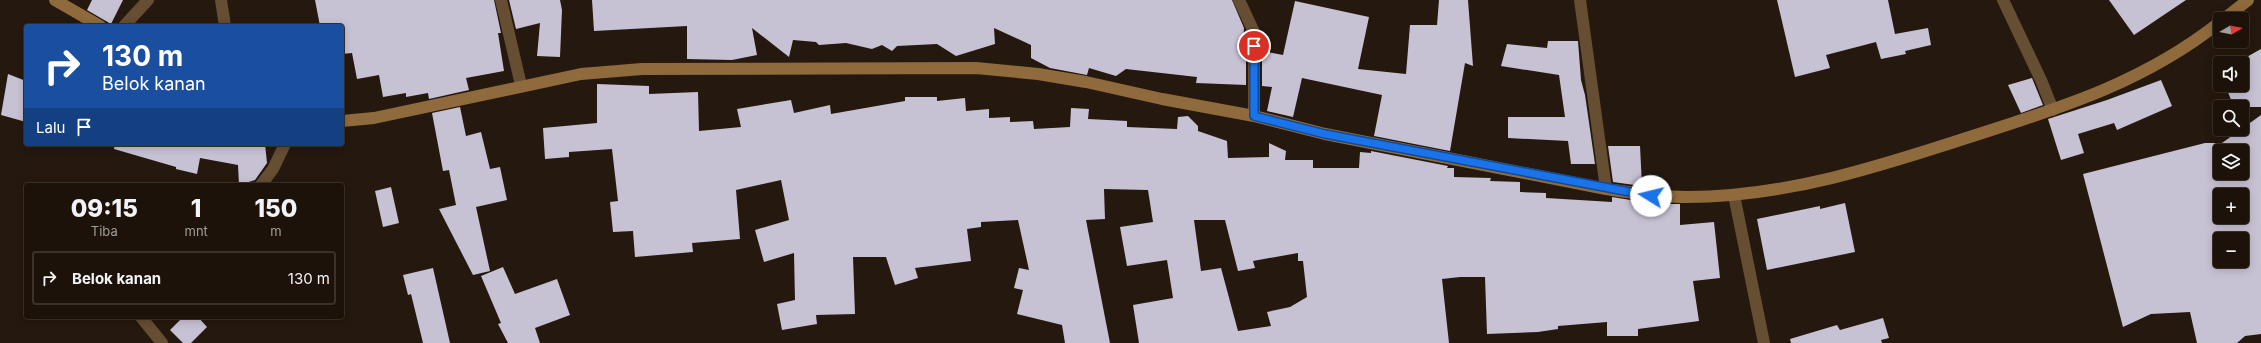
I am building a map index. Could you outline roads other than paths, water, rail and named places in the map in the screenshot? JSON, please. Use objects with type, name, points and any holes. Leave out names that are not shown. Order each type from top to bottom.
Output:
[{"type":"main road","points":[[54,0],[96,24]]},
{"type":"main road","points":[[2233,12],[2248,0]]},
{"type":"main road","points":[[344,122],[374,118],[521,85],[581,74],[642,69],[976,68],[1038,74],[1254,116],[1325,134],[1606,189],[1658,196],[1688,197],[1734,195],[1846,176],[2053,110],[2152,69],[2213,27]]},
{"type":"street","points":[[126,24],[148,0]]},
{"type":"street","points":[[221,0],[225,24]]},
{"type":"street","points":[[501,0],[521,85]]},
{"type":"street","points":[[1239,0],[1254,32],[1254,116]]},
{"type":"street","points":[[1580,0],[1606,189]]},
{"type":"street","points":[[2003,0],[2042,80],[2053,110]]},
{"type":"street","points":[[264,183],[274,169],[285,146]]},
{"type":"street","points":[[1734,195],[1764,343]]},
{"type":"street","points":[[143,319],[162,343]]}]
